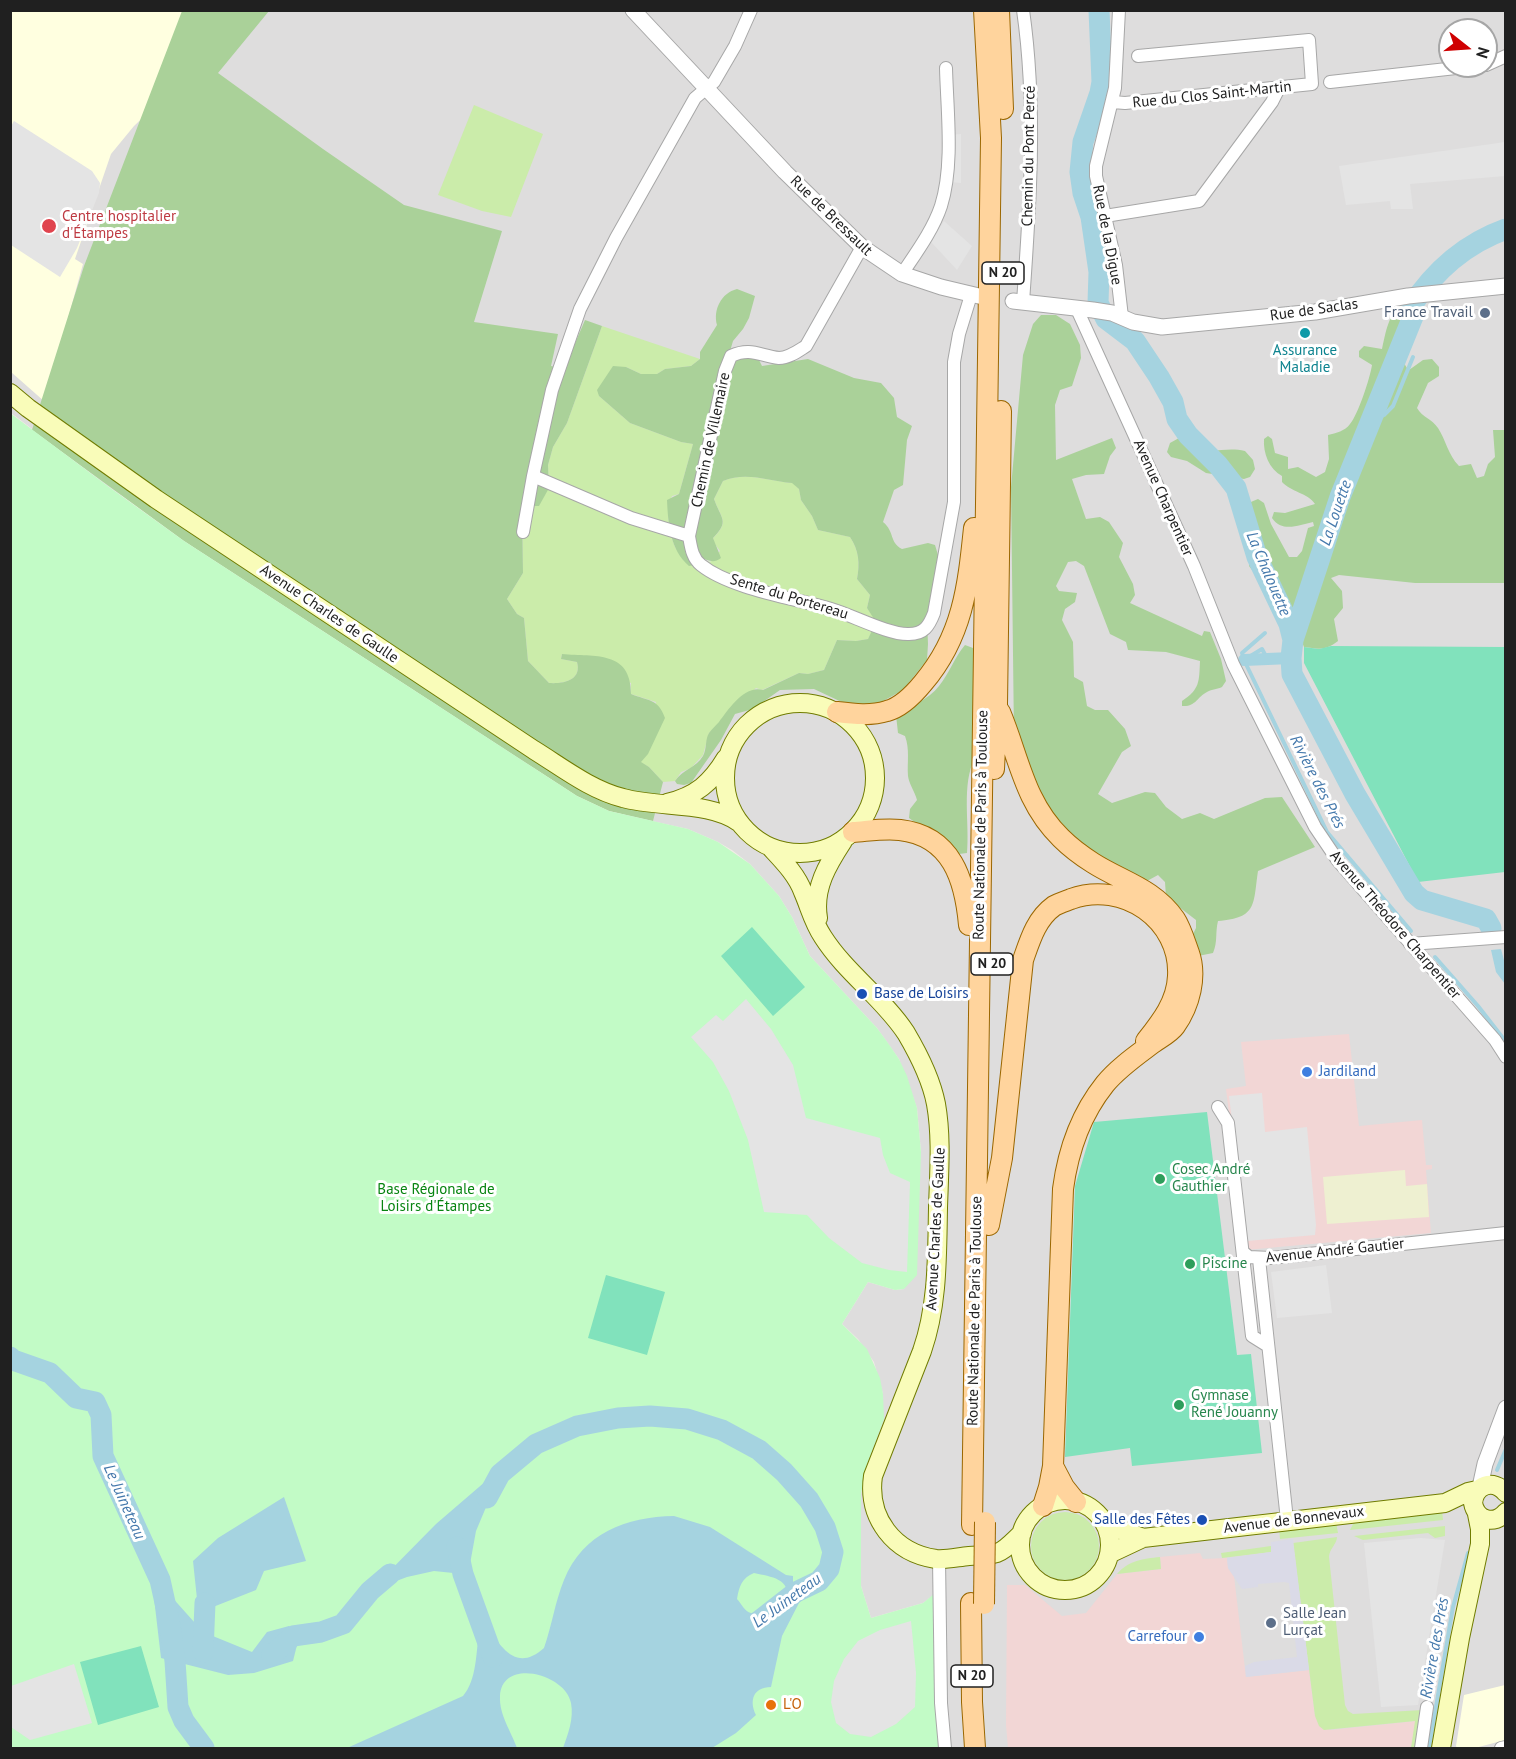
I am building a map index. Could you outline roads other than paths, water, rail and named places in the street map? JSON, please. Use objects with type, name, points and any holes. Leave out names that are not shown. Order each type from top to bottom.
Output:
[{"type":"main road","name":"Route Nationale de Paris à Toulouse","points":[[975,1749],[972,1702],[978,1523],[980,957],[991,138],[984,10]]},
{"type":"main road","name":"Route Nationale de Paris à Toulouse","points":[[978,1523],[989,1225],[994,774],[1004,245],[1004,129],[999,10]]},
{"type":"main road","name":"Avenue Charles de Gaulle","points":[[10,393],[156,499],[534,750],[604,792],[638,802],[713,812],[735,819],[740,824]]},
{"type":"main road","points":[[837,712],[862,734],[871,753],[875,772],[874,792],[861,823],[848,836],[832,846],[811,853],[784,852],[758,841],[740,824],[726,793],[725,770],[737,738],[751,721],[761,714],[790,703],[811,703],[837,712],[868,715],[890,711],[911,697],[934,671],[951,641],[959,620],[967,592],[977,502],[986,482]]},
{"type":"main road","points":[[997,704],[1032,801],[1060,837],[1094,864],[1148,891],[1175,920],[1193,965],[1192,986],[1174,1027],[1130,1060],[1105,1084],[1089,1109],[1071,1148],[1065,1168],[1053,1466],[1043,1506]]},
{"type":"main road","name":"Avenue Charles de Gaulle","points":[[663,805],[685,799],[704,786],[731,749]]},
{"type":"main road","points":[[848,836],[898,829],[920,834],[935,843],[948,856],[959,873],[966,898],[969,928],[980,957]]},
{"type":"main road","name":"Avenue Charles de Gaulle","points":[[823,937],[817,914],[818,893],[825,869],[848,836]]},
{"type":"main road","name":"Avenue Charles de Gaulle","points":[[771,848],[792,871],[803,891],[810,915],[840,961],[904,1030],[926,1071],[936,1102],[940,1137],[935,1302],[922,1352],[878,1462],[872,1487],[875,1512],[886,1532],[905,1548],[926,1557],[939,1559],[998,1553],[1025,1565]]},
{"type":"main road","points":[[989,1225],[1002,1158],[1023,960],[1033,930],[1054,905],[1082,895],[1107,893],[1143,907],[1160,921],[1169,937],[1176,956],[1178,976],[1175,992],[1168,1010],[1130,1060]]},
{"type":"main road","points":[[1053,1466],[1064,1487],[1076,1502]]},
{"type":"main road","points":[[1441,1749],[1460,1638],[1480,1544],[1480,1529],[1473,1500],[1479,1489],[1494,1485],[1505,1490]]},
{"type":"main road","name":"Avenue de Bonnevaux","points":[[1109,1554],[1143,1538],[1445,1503],[1462,1494],[1479,1489]]},
{"type":"main road","points":[[1057,1501],[1076,1502],[1091,1509],[1105,1524],[1109,1539],[1109,1554],[1104,1567],[1096,1577],[1085,1585],[1061,1589],[1046,1585],[1032,1575],[1025,1565],[1021,1551],[1022,1533],[1029,1519],[1043,1506],[1057,1501]]},
{"type":"main road","name":"Avenue de Bonnevaux","points":[[1445,1503],[1475,1512],[1490,1520],[1504,1514]]},
{"type":"main road","points":[[1468,1599],[1504,1514]]},
{"type":"main road","name":"Avenue de Bonnevaux","points":[[1105,1524],[1143,1538]]},
{"type":"main road","points":[[998,1553],[1022,1533]]},
{"type":"main road","name":"Route Nationale de Paris à Toulouse","points":[[977,1604],[988,1749]]},
{"type":"street","name":"Rue de Bressault","points":[[633,10],[785,172],[862,247],[902,274],[977,296]]},
{"type":"street","points":[[524,532],[533,476],[552,390],[580,309],[616,238],[664,157],[695,98],[714,82],[735,46],[751,10]]},
{"type":"street","name":"Chemin du Pont Percé","points":[[1018,301],[1029,225],[1031,123],[1030,73],[1023,10]]},
{"type":"street","name":"Rue de la Digue","points":[[1117,315],[1116,265],[1096,176],[1096,166],[1113,102],[1118,72],[1119,10]]},
{"type":"street","name":"Rue du Clos Saint-Martin","points":[[1113,102],[1125,103],[1312,84],[1309,40],[1138,56]]},
{"type":"street","points":[[902,274],[940,207],[946,186],[948,153],[946,68]]},
{"type":"street","points":[[1330,82],[1438,70]]},
{"type":"street","points":[[1105,216],[1199,201],[1272,102],[1279,88]]},
{"type":"street","name":"Chemin de Villemaire","points":[[689,536],[725,371],[731,356],[741,352],[755,352],[781,358],[795,354],[806,346],[862,247]]},
{"type":"street","name":"Rue de Saclas","points":[[1117,315],[1133,322],[1162,327],[1195,325],[1315,312],[1431,293],[1506,286]]},
{"type":"street","name":"Sente du Portereau","points":[[689,536],[692,552],[699,564],[734,582],[832,609],[900,633],[922,632],[930,625],[939,592],[954,502],[954,362],[959,334],[977,296]]},
{"type":"street","points":[[1018,301],[1076,307],[1117,315]]},
{"type":"street","name":"Avenue Charpentier","points":[[1076,307],[1194,566],[1233,664],[1246,690]]},
{"type":"street","points":[[533,476],[631,518],[689,536]]},
{"type":"street","name":"Avenue Théodore Charpentier","points":[[1246,690],[1315,827],[1338,861],[1495,1040],[1506,1057]]},
{"type":"street","points":[[1410,944],[1506,937]]},
{"type":"street","name":"Avenue André Gautier","points":[[1218,1107],[1228,1123],[1243,1252],[1249,1257],[1259,1258],[1506,1233]]},
{"type":"street","points":[[1243,1252],[1252,1336],[1268,1346]]},
{"type":"street","points":[[1259,1258],[1287,1520]]},
{"type":"street","points":[[1479,1489],[1485,1464],[1506,1408]]},
{"type":"street","points":[[939,1559],[945,1749]]},
{"type":"street","points":[[1421,1749],[1427,1707]]},
{"type":"street","points":[[1501,1749],[1506,1747]]},
{"type":"water","points":[[1501,949],[1505,964],[1505,984],[1496,972],[1491,950]]},
{"type":"water","points":[[500,1474],[476,1531],[470,1564],[463,1574],[434,1571],[407,1577],[370,1591],[436,1524],[486,1481]]},
{"type":"water","points":[[284,1497],[306,1561],[264,1571],[256,1590],[213,1607],[197,1599],[193,1561],[218,1538]]},
{"type":"water","points":[[674,1516],[710,1527],[786,1575],[793,1576],[793,1588],[801,1599],[782,1636],[771,1687],[756,1692],[753,1705],[756,1715],[736,1733],[712,1748],[563,1748],[572,1715],[567,1693],[547,1678],[522,1673],[511,1677],[503,1684],[500,1696],[503,1716],[517,1748],[347,1748],[463,1696],[473,1674],[479,1632],[487,1628],[505,1650],[518,1658],[534,1655],[544,1648],[564,1580],[582,1550],[594,1539],[623,1524],[656,1517]],"holes":[[[754,1573],[783,1583],[788,1593],[788,1601],[751,1613],[745,1609],[737,1599],[739,1590],[747,1577]]]},
{"type":"water","points":[[170,1595],[203,1632],[252,1652],[267,1632],[289,1626],[297,1645],[293,1661],[254,1673],[228,1675],[161,1658],[154,1598]]},
{"type":"water","points":[[190,1719],[215,1748],[195,1748],[178,1723]]},
{"type":"waterway","name":"La Chalouette","points":[[1099,10],[1102,82],[1083,142],[1080,172],[1083,193],[1091,217],[1099,272],[1098,303],[1106,319],[1135,341],[1173,402],[1177,419],[1188,435],[1218,465],[1236,488],[1257,557],[1289,624],[1293,640],[1292,674],[1355,794],[1414,893],[1422,900],[1486,919],[1491,928]]},
{"type":"waterway","name":"La Louette","points":[[1293,640],[1340,497],[1414,314],[1410,308],[1429,282],[1451,260],[1477,242],[1506,229]]},
{"type":"waterway","points":[[1370,421],[1384,415],[1393,406],[1413,357]]},
{"type":"waterway","name":"Rivière des Prés","points":[[1265,633],[1242,653],[1244,660],[1327,832],[1411,931]]},
{"type":"waterway","points":[[1244,660],[1262,649],[1268,660],[1291,658]]},
{"type":"waterway","points":[[1244,660],[1291,658]]},
{"type":"waterway","name":"Rivière des Prés","points":[[1435,957],[1506,1042]]},
{"type":"waterway","name":"Le Juineteau","points":[[10,1357],[50,1373],[76,1398],[95,1402],[101,1415],[103,1456],[160,1580],[170,1625],[178,1707],[184,1721],[204,1748]]},
{"type":"waterway","name":"Le Juineteau","points":[[487,1498],[500,1474],[536,1444],[577,1426],[618,1418],[650,1416],[687,1419],[722,1430],[759,1450],[784,1472],[809,1500],[825,1527],[833,1552],[829,1569],[819,1581],[796,1592],[755,1624]]},
{"type":"waterway","name":"Rivière des Prés","points":[[1497,1470],[1506,1449]]},
{"type":"waterway","name":"Le Juineteau","points":[[457,1547],[463,1574],[493,1657]]},
{"type":"waterway","name":"Rivière des Prés","points":[[1429,1748],[1453,1607],[1468,1553]]},
{"type":"waterway","name":"Le Juineteau","points":[[272,1655],[293,1636],[321,1632],[343,1624],[370,1591],[390,1574]]},
{"type":"waterway","name":"Le Juineteau","points":[[203,1652],[205,1603]]},
{"type":"place","name":"Centre hospitalier d'Étampes","points":[[49,226]]},
{"type":"place","name":"France Travail","points":[[1485,313]]},
{"type":"place","name":"Assurance Maladie","points":[[1305,333]]},
{"type":"place","name":"Base de Loisirs","points":[[862,994]]},
{"type":"place","name":"Jardiland","points":[[1307,1072]]},
{"type":"place","name":"Cosec André Gauthier","points":[[1160,1179]]},
{"type":"place","name":"Piscine","points":[[1190,1264]]},
{"type":"place","name":"Gymnase René Jouanny","points":[[1179,1405]]},
{"type":"place","name":"Salle des Fêtes","points":[[1202,1520]]},
{"type":"place","name":"Salle Jean Lurçat","points":[[1271,1623]]},
{"type":"place","name":"Carrefour","points":[[1199,1637]]},
{"type":"place","name":"L'O","points":[[771,1705]]},
{"type":"park label","name":"Base Régionale de Loisirs d'Étampes","points":[[436,1198]]}]
